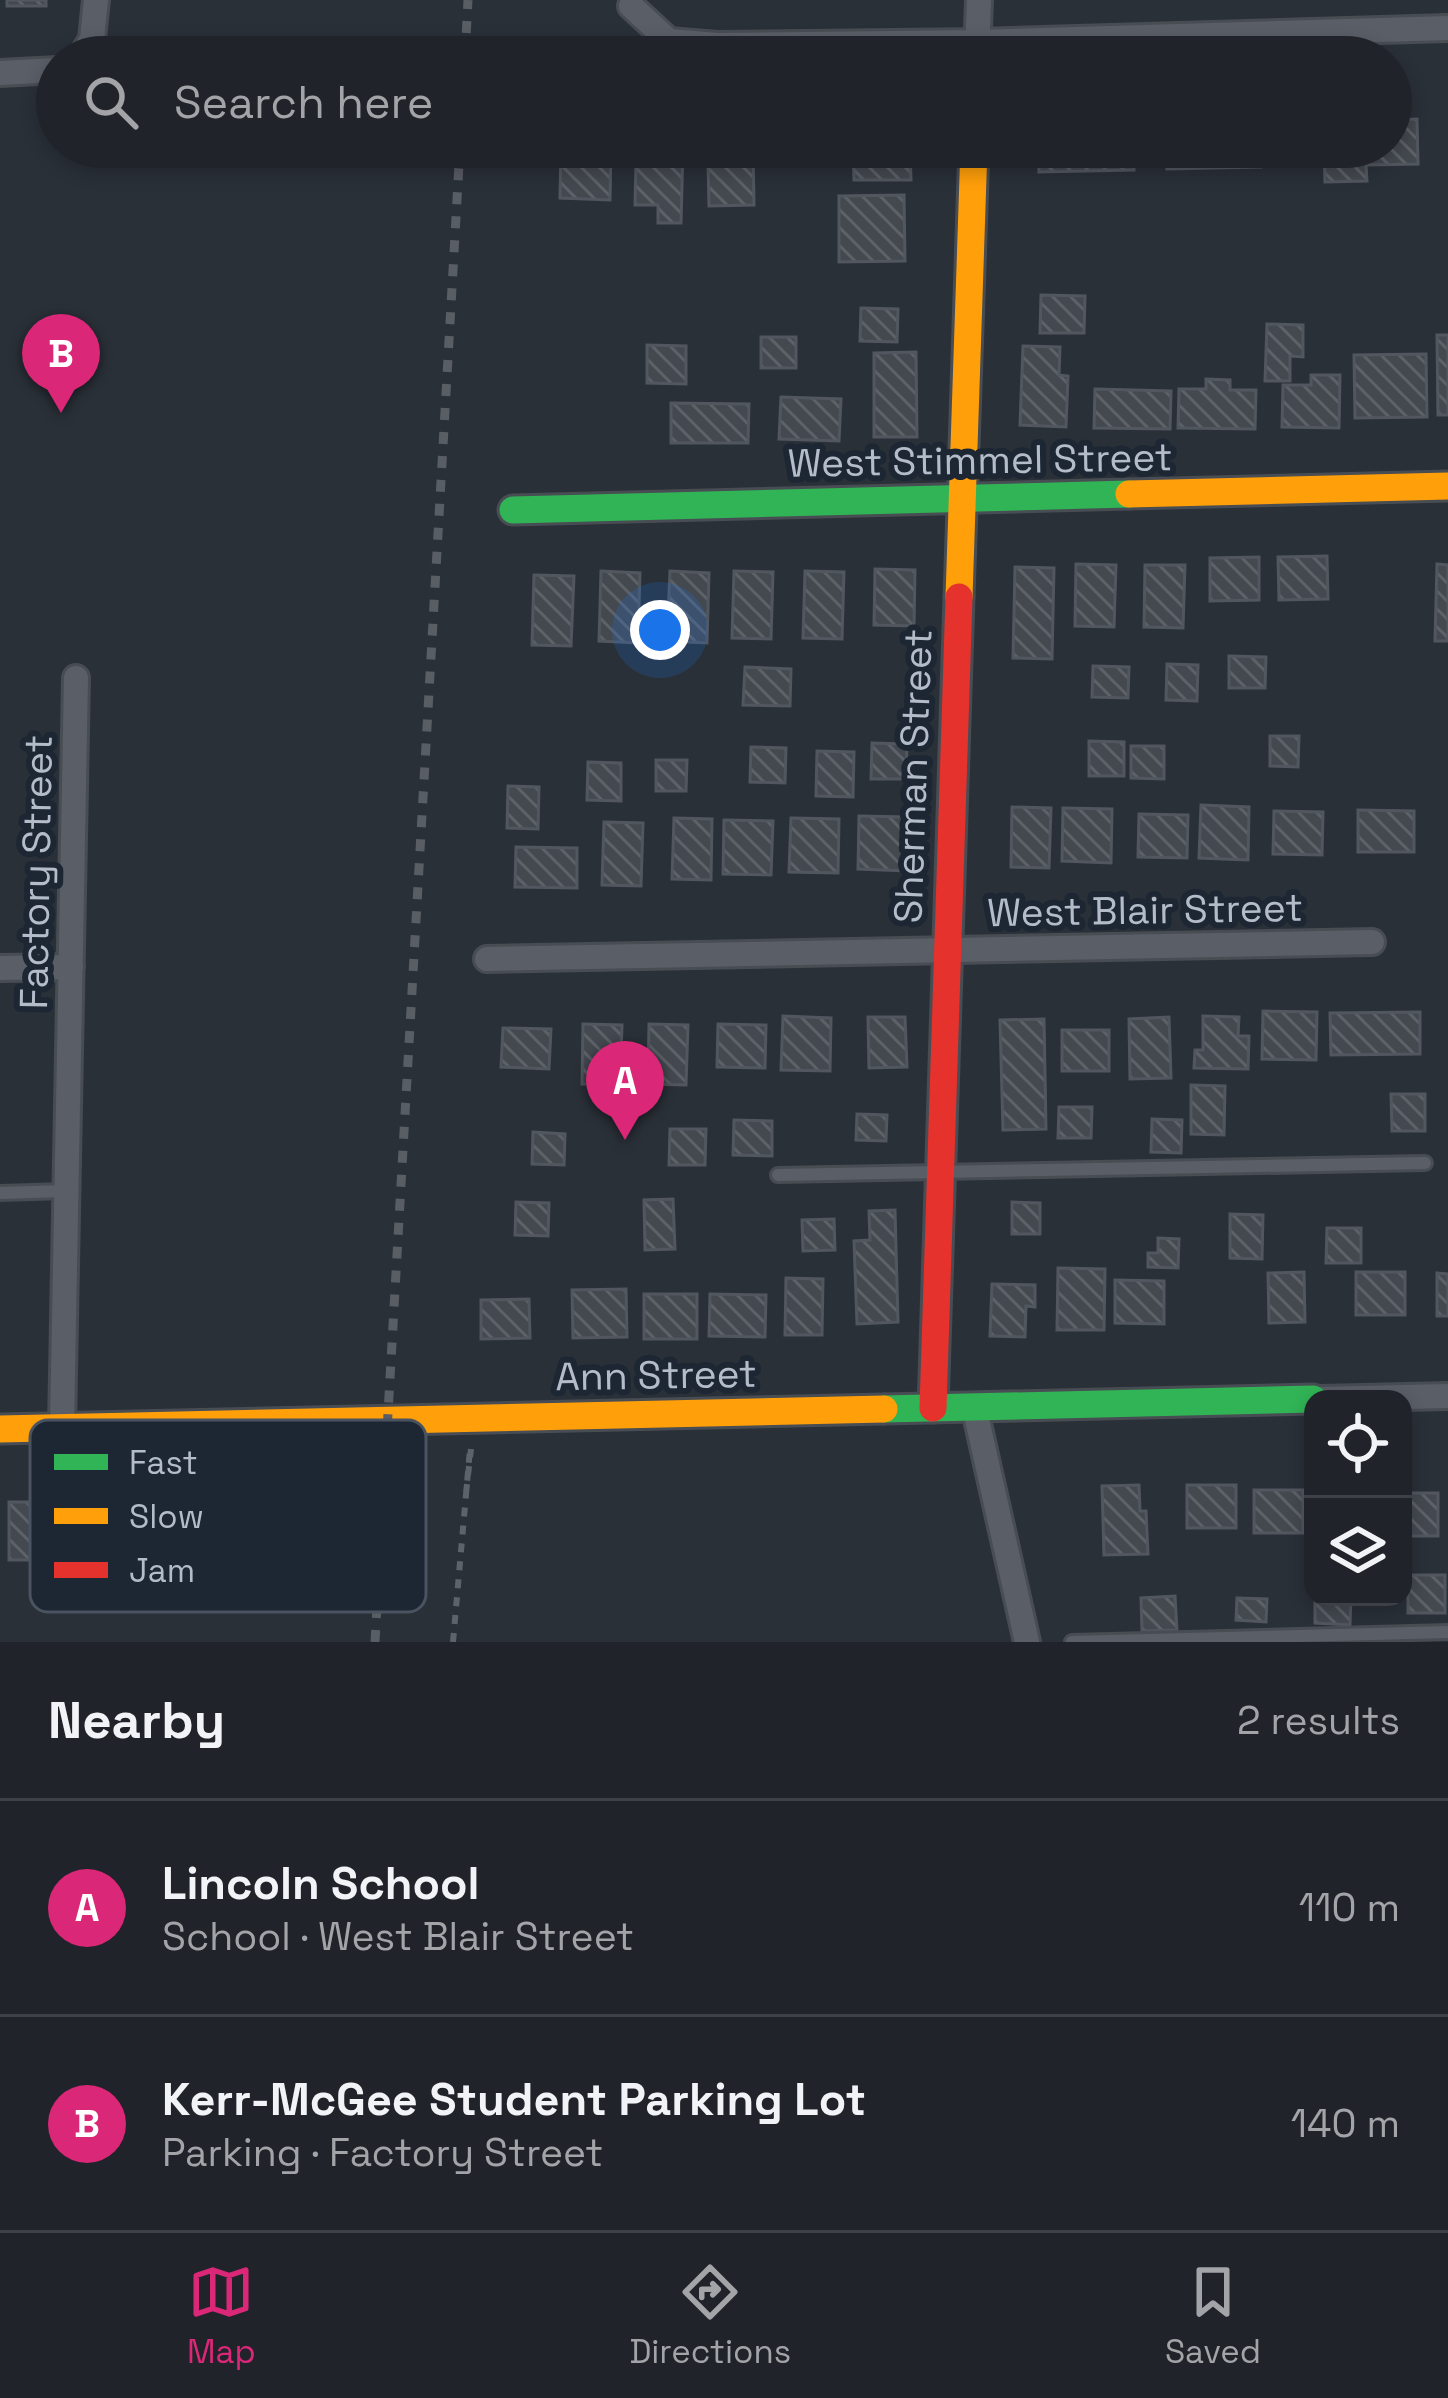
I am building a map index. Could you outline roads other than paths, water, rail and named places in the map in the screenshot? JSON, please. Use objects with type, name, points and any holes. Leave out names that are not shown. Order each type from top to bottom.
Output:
[{"type":"street","points":[[92,36],[95,0]]},
{"type":"street","points":[[978,36],[979,0]]},
{"type":"street","points":[[631,6],[664,36]]},
{"type":"street","points":[[1277,36],[1448,28]]},
{"type":"street","points":[[0,73],[36,71]]},
{"type":"street","name":"Sherman Street","points":[[933,1408],[973,168]]},
{"type":"street","name":"West Stimmel Street","points":[[514,510],[1448,486]]},
{"type":"street","name":"Factory Street","points":[[62,1420],[76,678]]},
{"type":"street","name":"West Blair Street","points":[[488,959],[1372,943]]},
{"type":"street","points":[[0,968],[71,967]]},
{"type":"street","name":"Ann Street","points":[[1412,1397],[1448,1396]]},
{"type":"street","name":"Ann Street","points":[[423,1420],[1304,1399]]},
{"type":"street","points":[[974,1406],[1027,1642]]},
{"type":"street","name":"Ann Street","points":[[0,1429],[30,1428]]},
{"type":"lane","points":[[778,1175],[1425,1163]]},
{"type":"lane","points":[[0,1193],[67,1191]]},
{"type":"lane","points":[[1072,1642],[1448,1632]]},
{"type":"railway","points":[[466,36],[468,0]]},
{"type":"railway","points":[[388,1420],[459,168]]},
{"type":"railway","points":[[375,1642],[377,1612]]},
{"type":"place","name":"Kerr-McGee Student Parking Lot","points":[[61,413]]},
{"type":"place","name":"Lincoln School","points":[[625,1140]]}]
